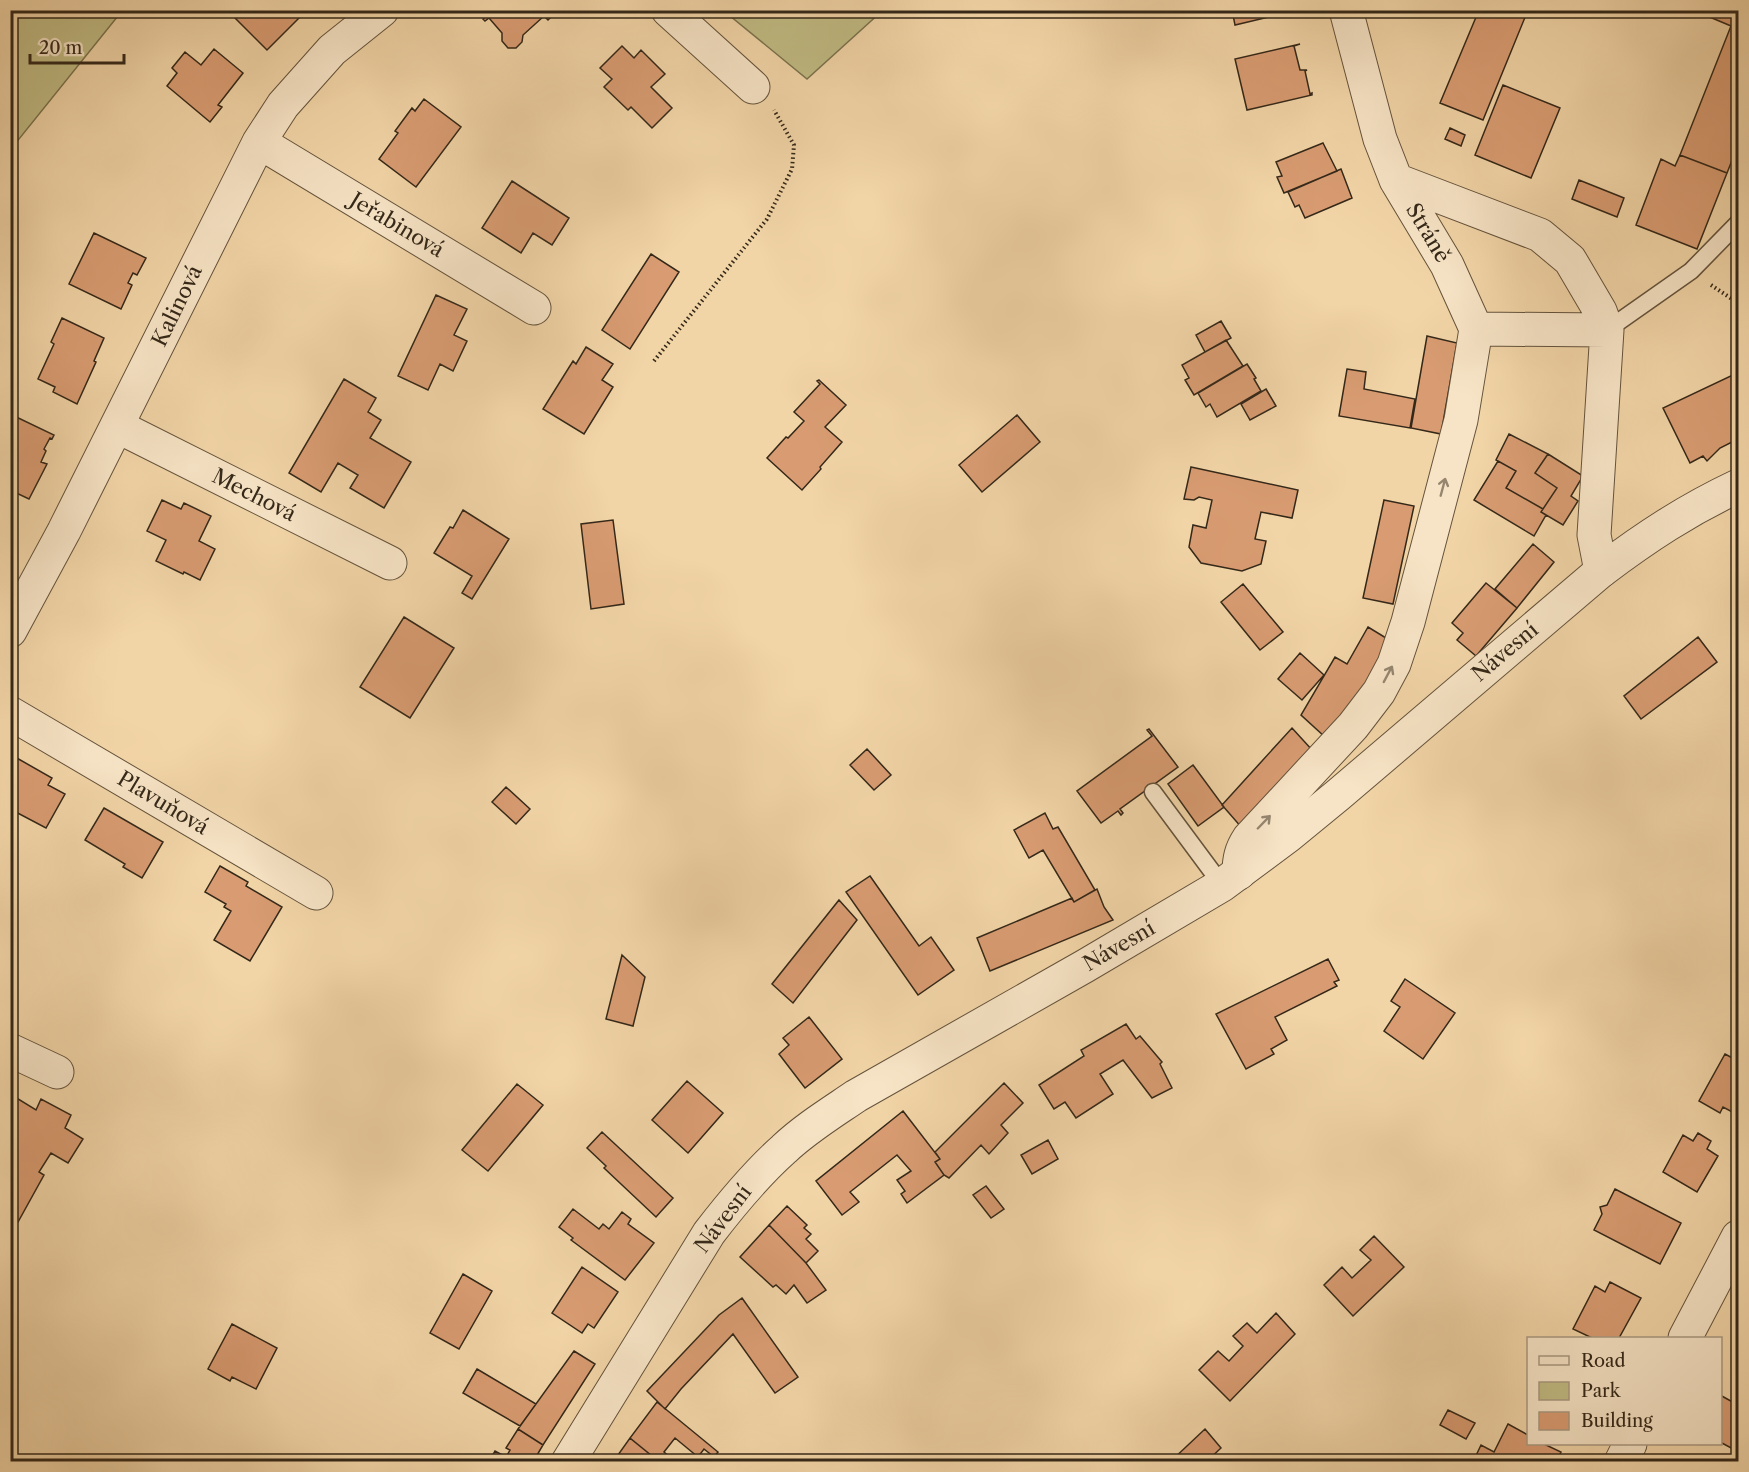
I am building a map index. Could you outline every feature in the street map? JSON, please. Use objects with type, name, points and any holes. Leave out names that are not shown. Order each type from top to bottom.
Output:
[{"type":"street","name":"Kalinová","points":[[10,631],[64,531],[259,142],[283,105],[332,50],[382,10]]},
{"type":"street","points":[[668,10],[753,87]]},
{"type":"street","name":"Stráně","points":[[1346,10],[1380,139],[1396,180],[1447,265],[1476,329]]},
{"type":"street","name":"Jeřabinová","points":[[259,142],[534,308]]},
{"type":"street","points":[[1396,180],[1540,235],[1570,260],[1600,310],[1607,330],[1594,535],[1601,571]]},
{"type":"street","points":[[1231,879],[1242,848],[1249,838],[1353,726],[1379,692],[1394,664],[1408,622],[1461,420],[1476,329],[1607,330]]},
{"type":"street","name":"Mechová","points":[[117,426],[390,563]]},
{"type":"street","name":"Návesní","points":[[568,1461],[709,1233],[730,1206],[784,1148],[856,1096],[1085,966],[1231,879],[1338,795],[1601,571],[1673,520],[1703,502],[1738,486]]},
{"type":"street","name":"Plavuňová","points":[[10,713],[316,893]]},
{"type":"street","points":[[10,1050],[57,1072]]},
{"type":"street","points":[[1687,1337],[1738,1238]]},
{"type":"street","points":[[1621,1461],[1629,1445]]},
{"type":"lane","points":[[1607,330],[1691,271],[1738,223]]},
{"type":"lane","points":[[1153,792],[1231,879]]},
{"type":"path","points":[[654,361],[767,219],[792,169],[794,145],[775,111],[753,87]]},
{"type":"path","points":[[1691,271],[1738,303]]},
{"type":"green space","points":[[10,11],[122,11],[11,149]]},
{"type":"green space","points":[[724,11],[882,11],[807,79]]},
{"type":"building","points":[[237,10],[307,10],[267,50],[232,15]]},
{"type":"building","points":[[493,10],[558,10],[548,20],[544,16],[523,35],[522,42],[516,48],[508,48],[502,41],[502,33],[489,18],[485,21],[483,19]]},
{"type":"building","points":[[1232,10],[1298,10],[1235,25]]},
{"type":"building","points":[[1479,10],[1528,10],[1483,120],[1440,103]]},
{"type":"building","points":[[1693,10],[1738,10],[1738,145],[1727,173],[1680,155],[1731,26]]},
{"type":"building","points":[[1300,44],[1294,46],[1300,70],[1307,70],[1305,71],[1312,95],[1247,110],[1235,59]]},
{"type":"building","points":[[622,46],[634,58],[641,50],[665,74],[651,87],[672,108],[652,128],[631,107],[628,110],[604,87],[612,79],[600,68]]},
{"type":"building","points":[[214,49],[243,73],[218,105],[222,107],[210,122],[167,86],[177,73],[172,68],[185,52],[201,65]]},
{"type":"building","points":[[1503,85],[1560,108],[1531,178],[1475,155]]},
{"type":"building","points":[[424,99],[461,127],[416,187],[379,159],[398,133],[395,131],[412,108],[415,111]]},
{"type":"building","points":[[1450,128],[1465,135],[1461,146],[1445,139]]},
{"type":"building","points":[[1323,143],[1337,171],[1284,193],[1277,177],[1282,176],[1276,162]]},
{"type":"building","points":[[1680,155],[1727,173],[1697,249],[1636,225],[1661,159],[1675,166]]},
{"type":"building","points":[[1341,169],[1352,198],[1305,218],[1299,205],[1295,207],[1288,192]]},
{"type":"building","points":[[1579,180],[1624,198],[1617,217],[1572,199]]},
{"type":"building","points":[[512,181],[569,218],[552,245],[533,233],[521,253],[482,228]]},
{"type":"building","points":[[94,233],[146,258],[137,275],[133,273],[128,283],[132,285],[121,309],[69,284]]},
{"type":"building","points":[[651,254],[679,272],[630,349],[602,330]]},
{"type":"building","points":[[436,295],[467,309],[454,335],[467,341],[453,371],[440,364],[428,390],[398,376]]},
{"type":"building","points":[[62,318],[104,338],[77,404],[53,392],[55,387],[38,379],[54,344],[51,342]]},
{"type":"building","points":[[1221,321],[1231,338],[1205,352],[1196,335]]},
{"type":"building","points":[[1427,336],[1457,343],[1441,434],[1411,428]]},
{"type":"building","points":[[1226,340],[1243,366],[1194,395],[1185,380],[1189,378],[1182,365]]},
{"type":"building","points":[[586,347],[613,364],[602,380],[613,387],[584,434],[543,409],[573,361],[576,364]]},
{"type":"building","points":[[1247,364],[1261,391],[1217,417],[1210,404],[1206,407],[1198,393]]},
{"type":"building","points":[[1347,369],[1366,372],[1364,389],[1415,399],[1410,428],[1339,416]]},
{"type":"building","points":[[1737,373],[1738,439],[1720,448],[1707,461],[1703,456],[1690,463],[1663,408]]},
{"type":"building","points":[[344,379],[376,398],[368,412],[381,420],[370,438],[411,462],[384,508],[350,488],[358,475],[338,463],[321,492],[289,473]]},
{"type":"building","points":[[819,380],[846,405],[825,427],[842,442],[802,490],[767,458],[804,421],[794,412],[820,384],[817,381]]},
{"type":"building","points":[[1266,389],[1276,406],[1250,420],[1241,404]]},
{"type":"building","points":[[10,414],[54,435],[44,449],[46,451],[41,462],[47,464],[29,499],[10,490]]},
{"type":"building","points":[[1017,415],[1040,442],[982,492],[959,465]]},
{"type":"building","points":[[1509,434],[1548,454],[1535,473],[1557,488],[1543,509],[1506,488],[1516,471],[1496,460]]},
{"type":"building","points":[[1548,454],[1583,476],[1571,496],[1578,501],[1563,525],[1541,512],[1557,488],[1535,473]]},
{"type":"building","points":[[1498,461],[1516,471],[1506,488],[1543,509],[1541,512],[1546,515],[1534,536],[1474,500]]},
{"type":"building","points":[[1191,467],[1298,490],[1292,518],[1261,512],[1255,539],[1266,541],[1261,564],[1242,571],[1201,563],[1189,547],[1193,525],[1206,528],[1212,500],[1199,497],[1194,500],[1184,499]]},
{"type":"building","points":[[162,500],[181,509],[184,503],[211,516],[199,541],[215,549],[200,580],[156,561],[166,540],[147,531]]},
{"type":"building","points":[[1384,500],[1414,506],[1393,604],[1363,598]]},
{"type":"building","points":[[463,510],[509,539],[472,599],[462,593],[472,576],[434,553]]},
{"type":"building","points":[[613,520],[624,604],[591,609],[581,524]]},
{"type":"building","points":[[1533,544],[1554,562],[1517,608],[1495,589]]},
{"type":"building","points":[[1486,583],[1517,608],[1476,656],[1457,640],[1463,633],[1452,623]]},
{"type":"building","points":[[1243,584],[1283,632],[1260,650],[1221,602]]},
{"type":"building","points":[[404,617],[454,648],[410,718],[360,687]]},
{"type":"building","points":[[1368,627],[1391,641],[1354,707],[1325,737],[1301,715],[1335,657],[1347,664]]},
{"type":"building","points":[[1698,637],[1717,662],[1641,719],[1624,696]]},
{"type":"building","points":[[1300,653],[1324,675],[1302,700],[1278,679]]},
{"type":"building","points":[[1292,728],[1313,751],[1242,828],[1222,805]]},
{"type":"building","points":[[1149,729],[1178,767],[1120,809],[1123,813],[1121,815],[1118,811],[1101,823],[1077,791],[1152,736],[1147,730]]},
{"type":"building","points":[[867,749],[891,775],[874,790],[850,765]]},
{"type":"building","points":[[15,757],[52,778],[48,785],[65,794],[46,828],[10,809],[10,766]]},
{"type":"building","points":[[1193,765],[1224,807],[1198,826],[1168,784]]},
{"type":"building","points":[[506,787],[530,809],[516,824],[492,802]]},
{"type":"building","points":[[104,808],[163,842],[142,878],[123,867],[125,864],[85,840]]},
{"type":"building","points":[[1045,813],[1053,829],[1058,827],[1095,890],[1074,902],[1043,850],[1029,858],[1014,830]]},
{"type":"building","points":[[220,866],[248,882],[246,886],[282,907],[250,961],[214,940],[231,911],[224,907],[226,904],[205,892]]},
{"type":"building","points":[[870,876],[919,946],[931,937],[954,970],[918,995],[846,892]]},
{"type":"building","points":[[1097,889],[1104,907],[1113,920],[990,971],[977,938],[1072,898],[1074,902]]},
{"type":"building","points":[[839,900],[857,920],[793,1003],[772,984]]},
{"type":"building","points":[[622,955],[645,977],[633,1026],[606,1019]]},
{"type":"building","points":[[1328,959],[1339,980],[1334,982],[1337,986],[1275,1017],[1287,1040],[1271,1049],[1274,1054],[1246,1069],[1216,1014]]},
{"type":"building","points":[[1405,979],[1455,1013],[1423,1059],[1384,1031],[1400,1007],[1391,1001]]},
{"type":"building","points":[[809,1017],[842,1059],[805,1088],[779,1054],[789,1045],[783,1038]]},
{"type":"building","points":[[1126,1024],[1136,1039],[1140,1036],[1162,1062],[1160,1064],[1172,1088],[1152,1098],[1123,1060],[1100,1074],[1113,1094],[1076,1118],[1065,1102],[1054,1109],[1039,1085],[1084,1056],[1081,1050]]},
{"type":"building","points":[[1725,1054],[1738,1061],[1738,1115],[1723,1107],[1720,1113],[1699,1101]]},
{"type":"building","points":[[687,1081],[723,1113],[688,1153],[652,1120]]},
{"type":"building","points":[[1004,1083],[1023,1103],[1001,1125],[1008,1133],[989,1154],[981,1145],[949,1178],[944,1175],[935,1162],[940,1159],[935,1152]]},
{"type":"building","points":[[517,1084],[543,1105],[488,1171],[462,1150]]},
{"type":"building","points":[[10,1094],[36,1110],[41,1099],[71,1115],[65,1128],[83,1139],[68,1163],[51,1153],[39,1172],[44,1175],[18,1222],[10,1218]]},
{"type":"building","points":[[903,1111],[940,1159],[935,1162],[944,1175],[907,1203],[901,1194],[905,1191],[897,1180],[911,1171],[897,1155],[850,1192],[859,1202],[842,1215],[816,1181]]},
{"type":"building","points":[[602,1132],[673,1198],[656,1217],[604,1168],[606,1166],[587,1148]]},
{"type":"building","points":[[1698,1133],[1711,1141],[1707,1149],[1718,1156],[1697,1192],[1663,1172],[1683,1135],[1693,1141]]},
{"type":"building","points":[[1048,1140],[1058,1159],[1032,1174],[1021,1155]]},
{"type":"building","points":[[986,1186],[1004,1209],[991,1218],[973,1195]]},
{"type":"building","points":[[1615,1189],[1681,1223],[1660,1264],[1594,1230],[1602,1214],[1600,1207],[1607,1205]]},
{"type":"building","points":[[787,1206],[807,1225],[804,1228],[811,1234],[806,1239],[818,1251],[806,1263],[769,1225]]},
{"type":"building","points":[[573,1209],[599,1229],[603,1224],[609,1229],[622,1212],[631,1219],[628,1224],[654,1243],[625,1280],[571,1240],[573,1238],[559,1227]]},
{"type":"building","points":[[769,1225],[806,1263],[826,1290],[807,1303],[794,1285],[786,1294],[776,1285],[773,1287],[740,1257]]},
{"type":"building","points":[[1374,1236],[1404,1267],[1353,1316],[1324,1285],[1342,1267],[1352,1278],[1371,1260],[1360,1250]]},
{"type":"building","points":[[582,1267],[618,1292],[594,1328],[588,1324],[582,1333],[552,1313]]},
{"type":"building","points":[[463,1274],[492,1291],[459,1349],[430,1333]]},
{"type":"building","points":[[1610,1282],[1641,1298],[1620,1337],[1590,1337],[1573,1329],[1595,1286],[1605,1292]]},
{"type":"building","points":[[742,1298],[798,1377],[775,1393],[733,1334],[665,1409],[647,1391],[719,1315]]},
{"type":"building","points":[[1276,1313],[1295,1334],[1230,1401],[1199,1370],[1218,1351],[1229,1361],[1243,1346],[1233,1336],[1247,1323],[1257,1333]]},
{"type":"building","points":[[232,1324],[277,1348],[256,1389],[232,1377],[230,1381],[208,1369]]},
{"type":"building","points":[[574,1351],[595,1364],[543,1445],[518,1429]]},
{"type":"building","points":[[477,1369],[536,1404],[520,1426],[463,1393]]},
{"type":"building","points":[[1722,1396],[1738,1405],[1738,1439],[1733,1449],[1722,1443]]},
{"type":"building","points":[[657,1402],[718,1452],[714,1457],[704,1449],[698,1457],[675,1438],[664,1452],[671,1458],[669,1462],[660,1456],[657,1460],[630,1438]]},
{"type":"building","points":[[1448,1410],[1475,1423],[1466,1439],[1440,1425]]},
{"type":"building","points":[[1508,1424],[1527,1434],[1527,1445],[1546,1445],[1561,1452],[1556,1462],[1473,1462],[1481,1445],[1494,1452]]},
{"type":"building","points":[[518,1429],[543,1445],[533,1462],[489,1462],[495,1451],[506,1457],[510,1450],[506,1448]]},
{"type":"building","points":[[1205,1429],[1221,1448],[1206,1462],[1170,1462]]},
{"type":"building","points":[[630,1438],[657,1460],[660,1462],[613,1462]]}]
